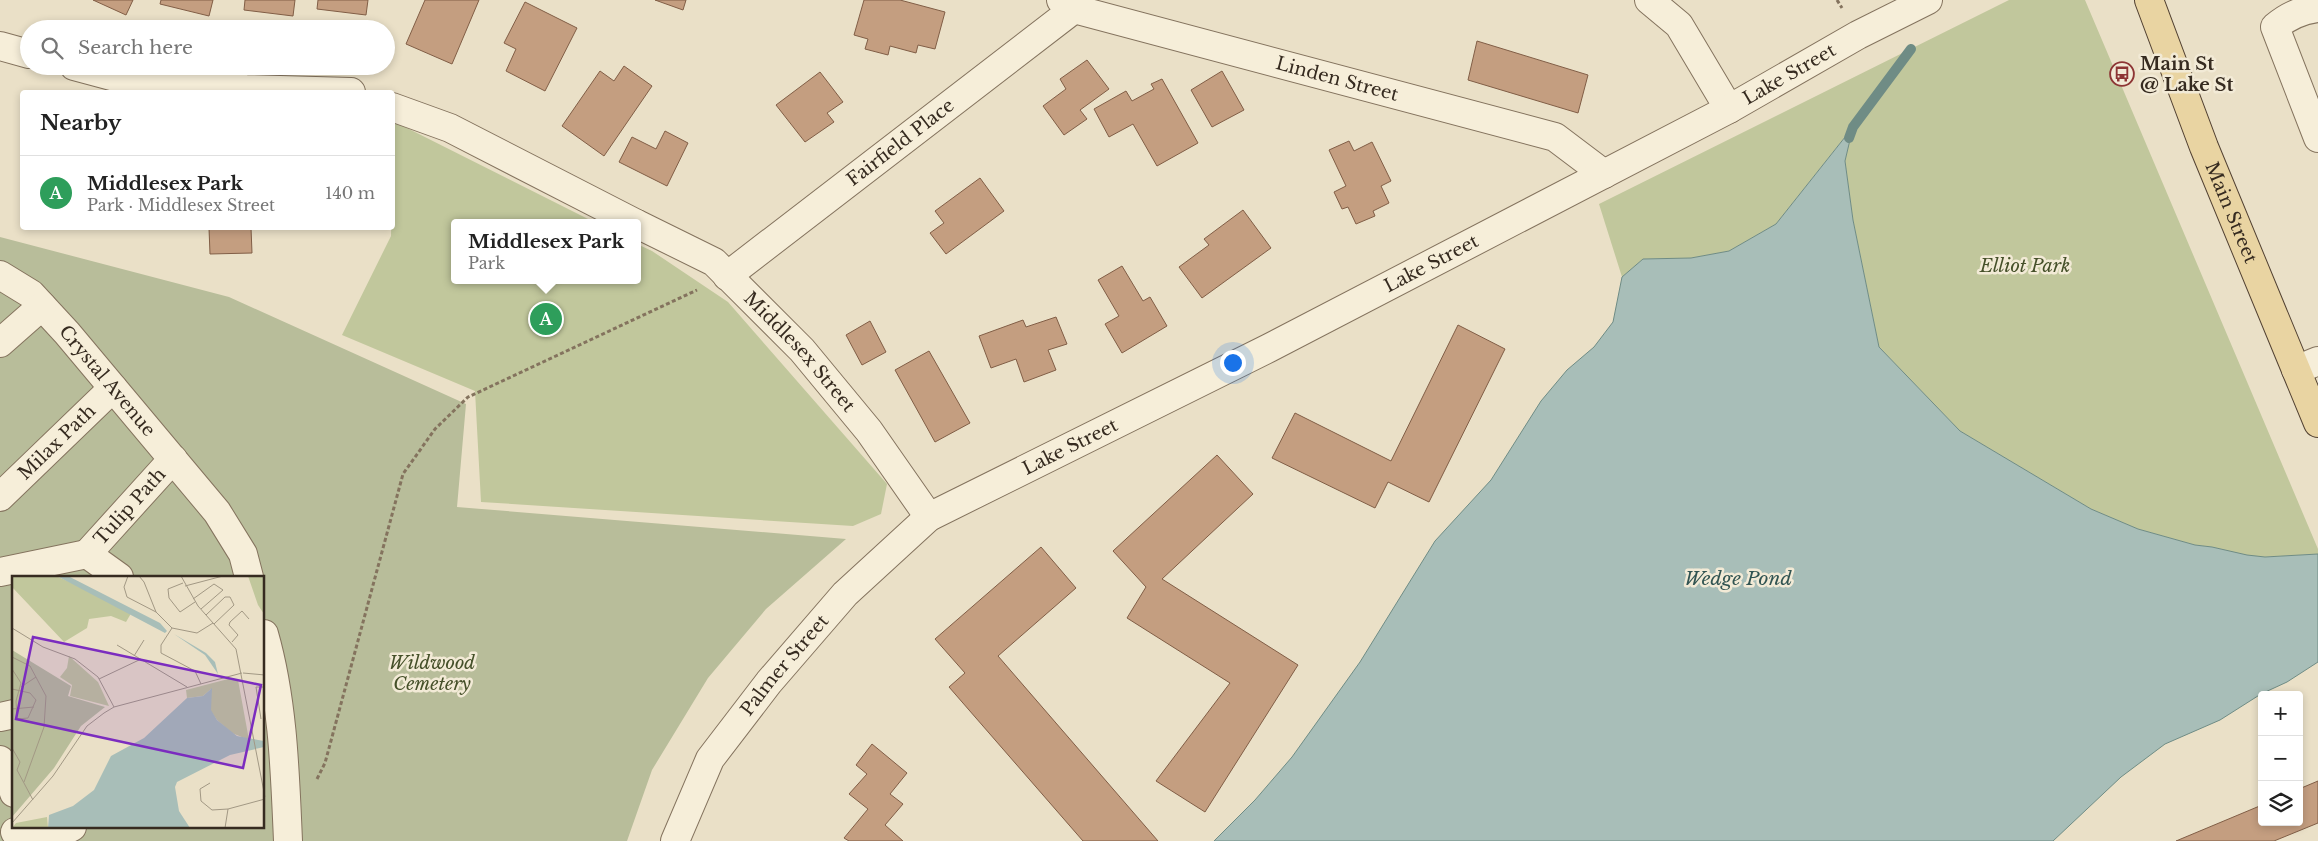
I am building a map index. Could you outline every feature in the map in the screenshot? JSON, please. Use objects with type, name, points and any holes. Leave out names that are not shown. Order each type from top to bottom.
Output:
[{"type":"main road","name":"Main Street","points":[[2148,0],[2204,147],[2307,365],[2318,424]]},
{"type":"street","points":[[1648,0],[1679,25],[1729,109]]},
{"type":"street","name":"Lake Street","points":[[930,517],[1269,348],[1729,109],[1858,35],[1928,0]]},
{"type":"street","name":"Linden Street","points":[[1067,4],[1555,137],[1604,174]]},
{"type":"street","name":"Fairfield Place","points":[[727,276],[1067,4]]},
{"type":"street","points":[[2318,8],[2307,9],[2287,17],[2275,27],[2318,138]]},
{"type":"street","points":[[0,46],[20,52]]},
{"type":"street","points":[[107,75],[246,89],[281,90]]},
{"type":"street","name":"Middlesex Street","points":[[395,108],[450,128],[628,219]]},
{"type":"street","name":"Middlesex Street","points":[[641,226],[714,262],[802,350],[869,431],[930,517]]},
{"type":"street","name":"Crystal Avenue","points":[[0,275],[31,294],[42,306],[217,512],[243,554],[249,576]]},
{"type":"street","points":[[0,343],[42,306]]},
{"type":"street","name":"Milax Path","points":[[0,497],[113,388]]},
{"type":"street","name":"Tulip Path","points":[[87,554],[173,459]]},
{"type":"street","name":"Palmer Street","points":[[674,841],[710,759],[769,682],[845,594],[930,517]]},
{"type":"street","points":[[0,572],[87,554],[118,576]]},
{"type":"street","points":[[265,637],[273,664],[284,761],[288,841]]},
{"type":"street","points":[[0,760],[12,786]]},
{"type":"street","points":[[44,841],[70,828]]},
{"type":"path","points":[[313,788],[325,763],[403,474],[436,428],[468,397],[727,276]]},
{"type":"green space","name":"Elliot Park","points":[[2009,0],[2085,0],[2318,549],[2318,554],[2265,557],[2247,556],[2212,547],[2195,545],[2138,529],[2091,509],[1960,431],[1879,347],[1853,220],[1845,161],[1852,128],[1776,224],[1729,251],[1691,258],[1643,259],[1622,277],[1599,204]]},
{"type":"green space","points":[[395,122],[588,219],[451,219],[451,284],[641,284],[641,246],[652,251],[728,302],[887,484],[881,514],[853,526],[481,502],[475,391],[342,335],[391,236],[391,230],[395,230]]},
{"type":"green space","name":"Wildwood Cemetery","points":[[0,237],[229,297],[466,404],[457,507],[846,539],[766,609],[708,678],[652,770],[627,841],[0,841]]},
{"type":"water","name":"Wedge Pond","points":[[1853,127],[1845,161],[1853,220],[1879,347],[1960,431],[2091,509],[2138,529],[2195,545],[2265,557],[2318,554],[2318,662],[2287,682],[2268,691],[2258,691],[2258,696],[2220,720],[2165,744],[2121,777],[2053,841],[1214,841],[1255,800],[1292,757],[1360,662],[1435,541],[1491,480],[1541,401],[1567,370],[1594,347],[1613,322],[1622,277],[1643,259],[1691,258],[1729,251],[1776,224]]},
{"type":"building","points":[[93,0],[133,0],[126,15]]},
{"type":"building","points":[[161,0],[213,0],[209,16],[160,4]]},
{"type":"building","points":[[245,0],[295,0],[293,16],[244,10]]},
{"type":"building","points":[[318,0],[368,0],[366,15],[317,9]]},
{"type":"building","points":[[425,0],[479,0],[452,64],[406,44]]},
{"type":"building","points":[[655,0],[686,0],[683,10]]},
{"type":"building","points":[[864,0],[900,0],[945,12],[935,49],[918,45],[916,53],[890,46],[888,55],[865,49],[868,39],[854,35]]},
{"type":"building","points":[[525,2],[577,28],[545,91],[506,71],[516,49],[504,43]]},
{"type":"building","points":[[1477,41],[1588,75],[1578,113],[1468,80]]},
{"type":"building","points":[[1087,60],[1109,89],[1080,110],[1087,119],[1064,135],[1043,106],[1066,89],[1060,79]]},
{"type":"building","points":[[624,66],[652,86],[604,156],[562,126],[600,71],[614,81]]},
{"type":"building","points":[[1222,71],[1244,110],[1212,127],[1191,90]]},
{"type":"building","points":[[820,72],[843,102],[827,113],[834,122],[805,142],[776,105]]},
{"type":"building","points":[[1162,79],[1198,143],[1157,166],[1133,124],[1109,137],[1094,109],[1126,91],[1132,101],[1154,89],[1151,84]]},
{"type":"building","points":[[665,131],[688,143],[667,186],[619,162],[632,137],[656,149]]},
{"type":"building","points":[[1349,141],[1354,151],[1372,142],[1391,181],[1381,186],[1389,203],[1373,211],[1375,216],[1356,224],[1348,207],[1342,209],[1334,192],[1346,186],[1329,150]]},
{"type":"building","points":[[980,178],[1004,211],[946,254],[930,233],[944,223],[935,211]]},
{"type":"building","points":[[1243,210],[1271,248],[1202,298],[1179,267],[1209,245],[1204,239]]},
{"type":"building","points":[[209,230],[251,230],[252,253],[210,254]]},
{"type":"building","points":[[1122,266],[1143,301],[1150,297],[1167,326],[1122,353],[1105,324],[1119,316],[1098,280]]},
{"type":"building","points":[[1056,317],[1067,344],[1048,350],[1056,370],[1024,382],[1016,359],[991,368],[979,336],[1023,320],[1026,327]]},
{"type":"building","points":[[870,321],[886,352],[862,365],[846,335]]},
{"type":"building","points":[[1458,325],[1505,349],[1429,502],[1388,482],[1375,508],[1272,458],[1295,413],[1391,461]]},
{"type":"building","points":[[929,351],[970,423],[935,442],[895,370]]},
{"type":"building","points":[[1217,455],[1253,494],[1162,579],[1298,665],[1205,812],[1156,781],[1230,683],[1127,618],[1146,587],[1113,551]]},
{"type":"building","points":[[1041,547],[1076,588],[998,656],[1158,841],[1083,841],[949,687],[965,673],[935,639]]},
{"type":"building","points":[[872,744],[907,773],[890,794],[903,804],[885,825],[903,841],[849,841],[844,838],[868,809],[849,794],[867,774],[856,765]]},
{"type":"building","points":[[2318,781],[2318,823],[2274,841],[2176,841],[2258,807],[2258,826],[2303,826],[2303,787]]},
{"type":"waterway","points":[[1849,138],[1853,127],[1911,49]]},
{"type":"place","name":"Main St @ Lake St","points":[[2122,74]]},
{"type":"place","name":"Middlesex Park","points":[[546,319]]}]
